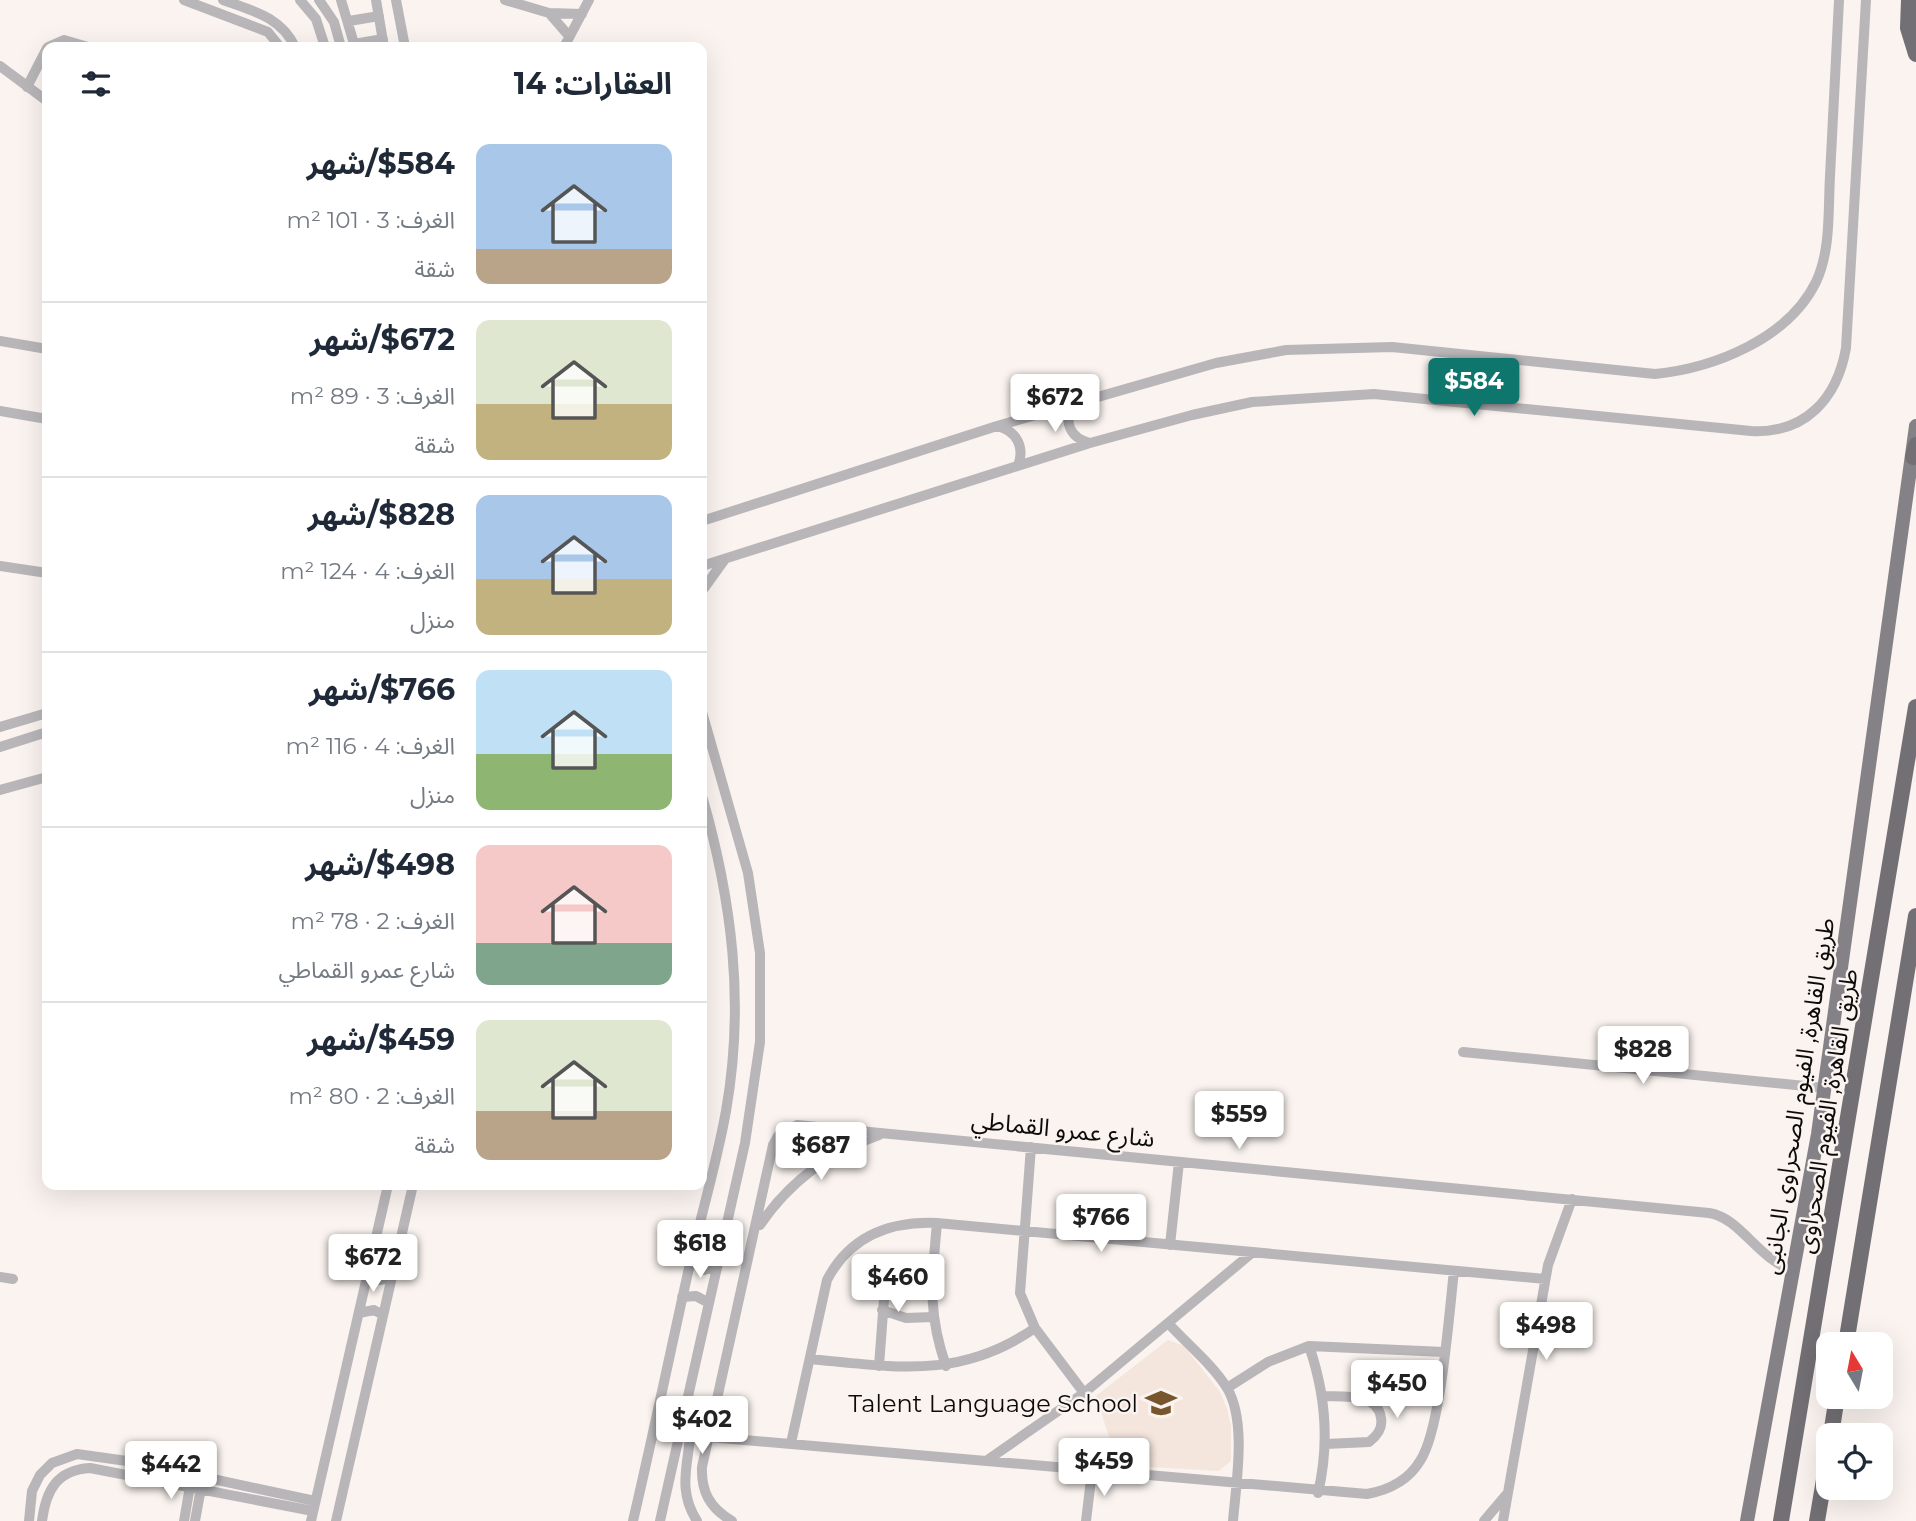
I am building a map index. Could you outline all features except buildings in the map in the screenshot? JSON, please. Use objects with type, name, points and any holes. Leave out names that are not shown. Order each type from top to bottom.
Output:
[{"type":"highway","points":[[1908,6],[1908,28],[1916,54]]},
{"type":"highway","name":"طريق القاهرة, الفيوم الصحراوى","points":[[1781,1521],[1916,708]]},
{"type":"highway","points":[[1848,1332],[1916,916]]},
{"type":"highway","points":[[1817,1521],[1821,1500]]},
{"type":"main road","name":"طريق القاهرة, الفيوم الصحراوى الجانبى","points":[[1747,1521],[1825,1088],[1915,451],[1916,426]]},
{"type":"street","points":[[184,0],[268,32],[276,42]]},
{"type":"street","points":[[223,0],[274,20],[284,28],[292,42]]},
{"type":"street","points":[[341,0],[353,42]]},
{"type":"street","points":[[376,0],[384,42]]},
{"type":"street","points":[[396,0],[404,42]]},
{"type":"street","points":[[505,0],[549,13],[582,14]]},
{"type":"street","points":[[566,42],[589,0]]},
{"type":"street","points":[[707,519],[997,426],[1216,363],[1321,347],[1392,347],[1655,374],[1694,368],[1731,355],[1765,335],[1794,313],[1809,293],[1820,271],[1827,231],[1839,0]]},
{"type":"street","points":[[707,564],[1090,443],[1225,407],[1333,394],[1454,400],[1760,432],[1798,424],[1814,413],[1827,397],[1842,369],[1846,348],[1866,0]]},
{"type":"street","points":[[308,2],[323,42]]},
{"type":"street","points":[[308,2],[334,22],[340,42]]},
{"type":"street","points":[[549,13],[569,36]]},
{"type":"street","points":[[349,21],[379,16]]},
{"type":"street","points":[[27,87],[42,57]]},
{"type":"street","points":[[0,66],[42,98]]},
{"type":"street","points":[[0,341],[42,348]]},
{"type":"street","points":[[1073,404],[1068,414],[1071,431],[1079,439],[1090,443]]},
{"type":"street","points":[[0,411],[42,418]]},
{"type":"street","points":[[997,426],[1008,430],[1019,443],[1018,466]]},
{"type":"street","points":[[707,583],[725,559]]},
{"type":"street","points":[[0,567],[42,572]]},
{"type":"street","points":[[0,727],[42,714]]},
{"type":"street","points":[[660,1521],[753,1098],[761,1042],[762,980],[757,926],[743,848],[707,729]]},
{"type":"street","points":[[0,747],[42,734]]},
{"type":"street","points":[[0,790],[42,778]]},
{"type":"street","points":[[707,816],[728,902],[736,1006],[726,1110],[707,1189]]},
{"type":"street","points":[[1463,1052],[1825,1088]]},
{"type":"street","name":"شارع عمرو القماطي","points":[[732,1521],[712,1505],[705,1494],[702,1467],[757,1230],[773,1146],[787,1129],[808,1125],[1721,1215],[1732,1221],[1762,1254],[1794,1271]]},
{"type":"street","name":"شارع عمرو القماطي","points":[[757,1230],[780,1199],[809,1172],[844,1149],[884,1133]]},
{"type":"street","points":[[1031,1147],[1019,1284],[1022,1303],[1035,1328],[1084,1393]]},
{"type":"street","points":[[1170,1245],[1180,1162]]},
{"type":"street","points":[[29,1521],[33,1491],[40,1475],[52,1463],[77,1454],[134,1462],[313,1511],[387,1190]]},
{"type":"street","points":[[336,1521],[412,1190]]},
{"type":"street","points":[[633,1521],[707,1190]]},
{"type":"street","points":[[1503,1521],[1545,1279],[1556,1238],[1572,1199]]},
{"type":"street","points":[[791,1443],[827,1280],[846,1251],[877,1231],[917,1222],[1545,1279]]},
{"type":"street","points":[[937,1223],[932,1276],[932,1318],[946,1366]]},
{"type":"street","points":[[986,1461],[1084,1393],[1252,1252]]},
{"type":"street","points":[[690,1260],[704,1270],[717,1266]]},
{"type":"street","points":[[709,1437],[1318,1493],[1367,1494],[1382,1491],[1396,1485],[1416,1468],[1431,1437],[1454,1270]]},
{"type":"street","points":[[368,1272],[379,1280],[392,1278]]},
{"type":"street","points":[[879,1366],[885,1286],[894,1276],[932,1276]]},
{"type":"street","points":[[0,1278],[12,1279]]},
{"type":"street","points":[[682,1297],[696,1296],[709,1303]]},
{"type":"street","points":[[359,1313],[374,1310],[383,1315]]},
{"type":"street","points":[[882,1310],[906,1318],[932,1318]]},
{"type":"street","points":[[1169,1324],[1227,1388],[1238,1436],[1233,1521]]},
{"type":"street","points":[[810,1359],[879,1366],[946,1366],[993,1353],[1035,1328]]},
{"type":"street","points":[[1227,1388],[1268,1362],[1309,1346],[1444,1352]]},
{"type":"street","points":[[1309,1346],[1323,1396],[1325,1444],[1318,1493]]},
{"type":"street","points":[[1323,1396],[1367,1399],[1377,1408],[1382,1420],[1378,1433],[1369,1442],[1325,1444]]},
{"type":"street","points":[[687,1401],[691,1423],[684,1480],[688,1503],[697,1521]]},
{"type":"street","points":[[42,1521],[50,1487],[61,1475],[80,1468],[264,1496]]},
{"type":"street","points":[[1086,1521],[1092,1471]]},
{"type":"street","points":[[184,1521],[196,1487]]},
{"type":"street","points":[[195,1521],[196,1487]]},
{"type":"street","points":[[1484,1521],[1506,1495]]},
{"type":"shaded area","name":"Talent Language School","points":[[1168,1340],[1184,1346],[1220,1392],[1227,1409],[1231,1426],[1231,1461],[1218,1471],[1118,1465],[1096,1396]]},
{"type":"place","name":"Talent Language School","points":[[1161,1403]]}]
